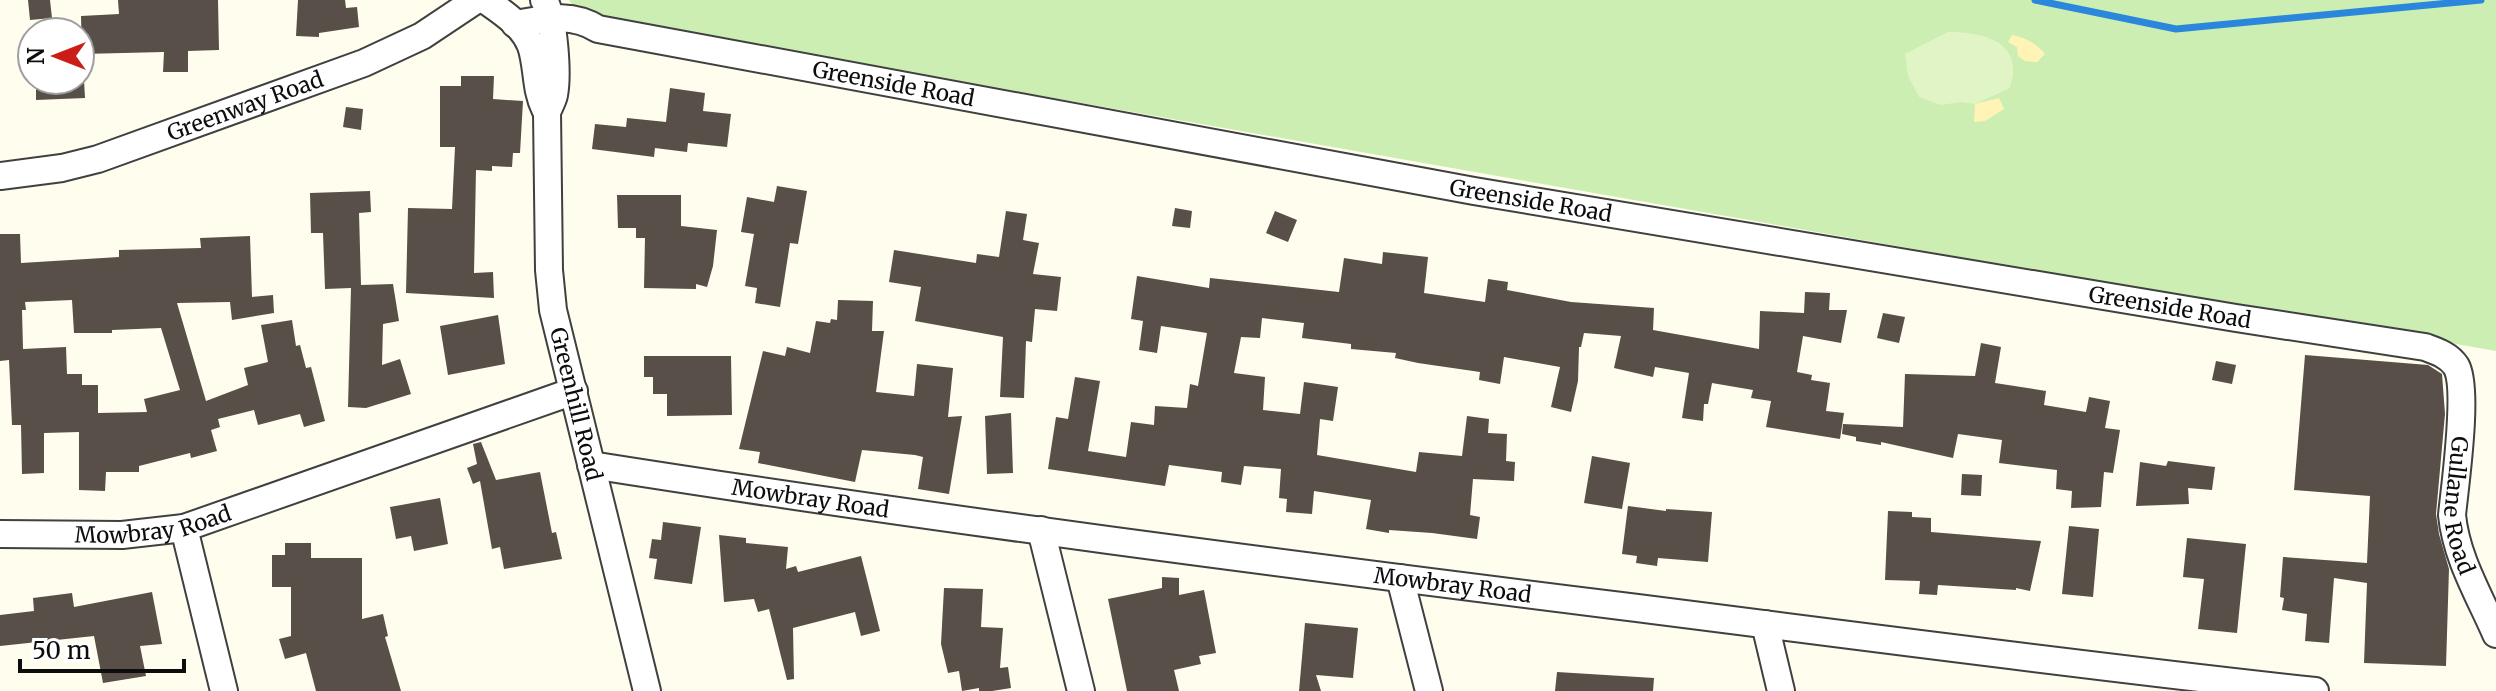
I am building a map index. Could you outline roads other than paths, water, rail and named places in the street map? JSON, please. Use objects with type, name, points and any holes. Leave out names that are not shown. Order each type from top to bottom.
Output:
[{"type":"street","name":"Greenway Road","points":[[0,176],[62,168],[98,159],[364,63],[411,42],[476,0]]},
{"type":"street","points":[[485,0],[519,28]]},
{"type":"street","name":"Greenside Road","points":[[519,28],[549,11],[586,21],[598,29],[1474,191],[2236,318],[2407,343],[2441,353],[2458,370]]},
{"type":"street","name":"Greenhill Road","points":[[549,11],[554,96],[547,112],[553,310],[647,691]]},
{"type":"street","name":"Greenhill Road","points":[[519,28],[531,46],[538,94],[547,112]]},
{"type":"street","name":"Gullane Road","points":[[2458,370],[2461,393],[2452,515],[2454,534],[2458,550],[2496,634]]},
{"type":"street","name":"Mowbray Road","points":[[0,534],[122,535],[184,528],[574,391]]},
{"type":"street","name":"Mowbray Road","points":[[591,465],[791,497],[1400,578],[2141,672],[2315,691]]},
{"type":"street","points":[[184,528],[224,691]]},
{"type":"street","points":[[1041,530],[1081,691]]},
{"type":"street","points":[[1400,578],[1429,691]]},
{"type":"street","points":[[1765,624],[1781,691]]},
{"type":"waterway","points":[[2035,0],[2176,29],[2481,0]]}]
